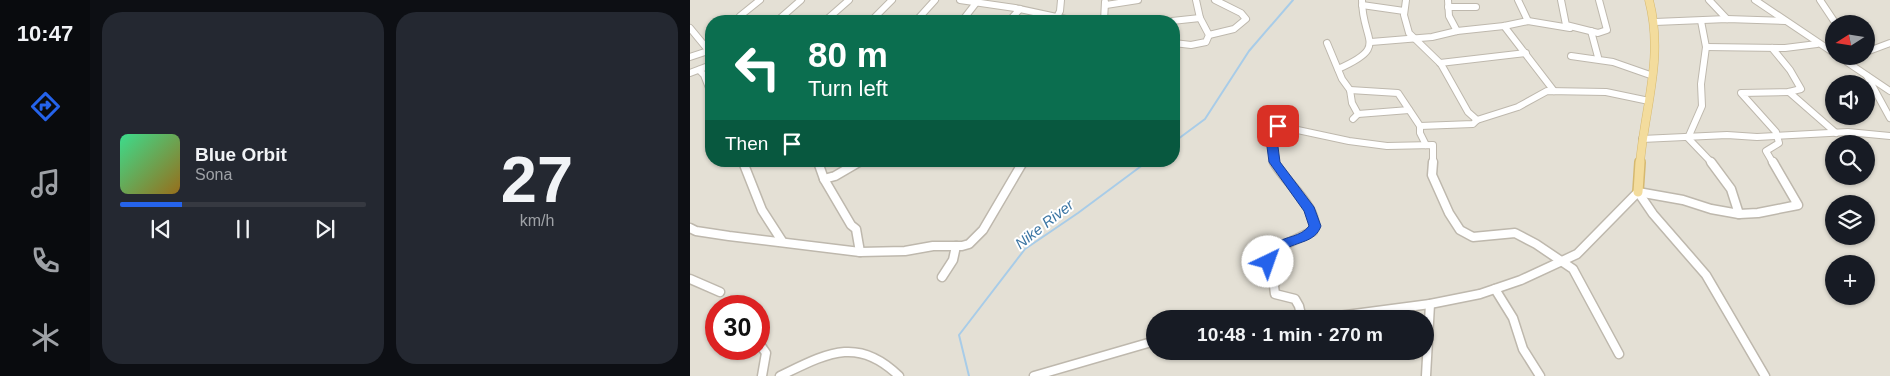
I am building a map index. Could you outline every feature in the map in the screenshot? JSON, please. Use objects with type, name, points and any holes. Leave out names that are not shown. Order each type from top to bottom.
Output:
[{"type":"main road","points":[[1638,192],[1642,139],[1658,44],[1649,0]]},
{"type":"street","points":[[741,15],[760,0]]},
{"type":"street","points":[[792,0],[800,1]]},
{"type":"street","points":[[832,15],[849,0]]},
{"type":"street","points":[[877,15],[892,0]]},
{"type":"street","points":[[921,15],[935,0]]},
{"type":"street","points":[[960,0],[1020,9],[1042,15]]},
{"type":"street","points":[[1057,15],[1061,0]]},
{"type":"street","points":[[1104,15],[1105,2],[1138,0]]},
{"type":"street","points":[[1196,0],[1200,18],[1209,35]]},
{"type":"street","points":[[1209,35],[1226,32],[1240,26],[1246,19],[1241,12],[1215,0]]},
{"type":"street","points":[[1406,0],[1404,11],[1409,33],[1440,63],[1468,112],[1477,120]]},
{"type":"street","points":[[1448,0],[1449,16],[1457,31]]},
{"type":"street","points":[[1518,0],[1528,21]]},
{"type":"street","points":[[1562,0],[1565,23],[1570,28]]},
{"type":"street","points":[[1371,42],[1432,37],[1457,31],[1504,26],[1528,21],[1591,30],[1598,33],[1606,30],[1599,0]]},
{"type":"street","points":[[1708,0],[1727,19]]},
{"type":"street","points":[[1755,0],[1825,49]]},
{"type":"street","points":[[1820,0],[1830,15]]},
{"type":"street","points":[[784,15],[800,1]]},
{"type":"street","points":[[965,15],[973,2]]},
{"type":"street","points":[[1338,69],[1364,56],[1370,49],[1371,42],[1364,21],[1362,2],[1404,11]]},
{"type":"street","points":[[1448,7],[1476,7]]},
{"type":"street","points":[[1014,15],[1020,9]]},
{"type":"street","points":[[1180,20],[1200,18]]},
{"type":"street","points":[[1655,22],[1727,19],[1785,21]]},
{"type":"street","points":[[1688,138],[1702,106],[1701,84],[1706,46],[1701,21]]},
{"type":"street","points":[[1504,26],[1554,91]]},
{"type":"street","points":[[690,28],[705,45]]},
{"type":"street","points":[[1591,30],[1598,57]]},
{"type":"street","points":[[1180,44],[1191,45],[1206,42],[1209,35]]},
{"type":"street","points":[[1327,43],[1342,79],[1350,90],[1355,117],[1409,110]]},
{"type":"street","points":[[1706,46],[1772,48],[1817,44]]},
{"type":"street","points":[[1875,49],[1890,44]]},
{"type":"street","points":[[1638,192],[1683,200],[1738,214],[1758,213],[1798,205],[1766,151],[1779,143],[1776,132],[1766,118],[1741,93],[1788,92],[1801,89],[1790,70],[1772,48]]},
{"type":"street","points":[[690,57],[705,52]]},
{"type":"street","points":[[1440,63],[1526,53]]},
{"type":"street","points":[[1571,56],[1598,57],[1620,63],[1653,76]]},
{"type":"street","points":[[1850,65],[1866,75]]},
{"type":"street","points":[[690,73],[705,68]]},
{"type":"street","points":[[699,70],[705,77]]},
{"type":"street","points":[[1875,81],[1888,88]]},
{"type":"street","points":[[1350,90],[1398,93],[1420,126],[1420,134],[1426,145]]},
{"type":"street","points":[[1420,126],[1473,124],[1477,120],[1518,107],[1547,91],[1606,92],[1649,101]]},
{"type":"street","points":[[1875,91],[1890,118]]},
{"type":"street","points":[[1788,92],[1836,132]]},
{"type":"street","points":[[1300,310],[1298,302],[1295,299],[1277,295],[1274,292],[1273,288],[1276,278],[1268,267],[1272,253],[1281,246],[1313,232],[1315,226],[1309,210],[1274,162],[1272,139],[1273,130],[1278,126],[1349,142],[1388,146],[1426,145],[1434,147],[1431,166],[1432,176],[1458,229],[1467,235],[1478,238],[1507,232],[1515,234],[1526,238],[1564,262],[1573,269],[1619,354]]},
{"type":"street","points":[[1642,139],[1727,135],[1776,136],[1836,132],[1890,136]]},
{"type":"street","points":[[1688,138],[1716,168],[1731,189],[1738,214]]},
{"type":"street","points":[[745,167],[762,210],[782,241]]},
{"type":"street","points":[[820,167],[824,178],[851,225],[856,229],[860,252]]},
{"type":"street","points":[[824,178],[835,176],[850,167]]},
{"type":"street","points":[[690,228],[720,234],[860,252],[905,251],[933,246],[969,244],[983,230],[1020,167]]},
{"type":"street","points":[[1384,310],[1430,304],[1480,294],[1564,262],[1577,254],[1623,205],[1638,192]]},
{"type":"street","points":[[1638,192],[1661,225],[1706,275],[1765,376]]},
{"type":"street","points":[[942,276],[953,260],[956,246]]},
{"type":"street","points":[[690,279],[720,292]]},
{"type":"street","points":[[1495,289],[1513,318],[1523,349],[1540,376]]},
{"type":"street","points":[[1426,376],[1430,304]]},
{"type":"street","points":[[1034,376],[1146,344]]},
{"type":"street","points":[[780,376],[829,354],[847,350],[865,353],[889,363],[899,376]]},
{"type":"street","points":[[762,376],[765,360]]},
{"type":"shaded area","points":[[690,0],[1890,0],[1890,376],[690,376]]},
{"type":"waterway","name":"Nike River","points":[[1180,138],[1205,119],[1249,51],[1293,0]]},
{"type":"waterway","name":"Nike River","points":[[969,376],[959,335],[1025,249],[1140,167]]},
{"type":"route","points":[[1268,262],[1272,253],[1281,246],[1303,238],[1313,232],[1315,226],[1309,210],[1274,162],[1272,139],[1273,130],[1278,126]]}]
